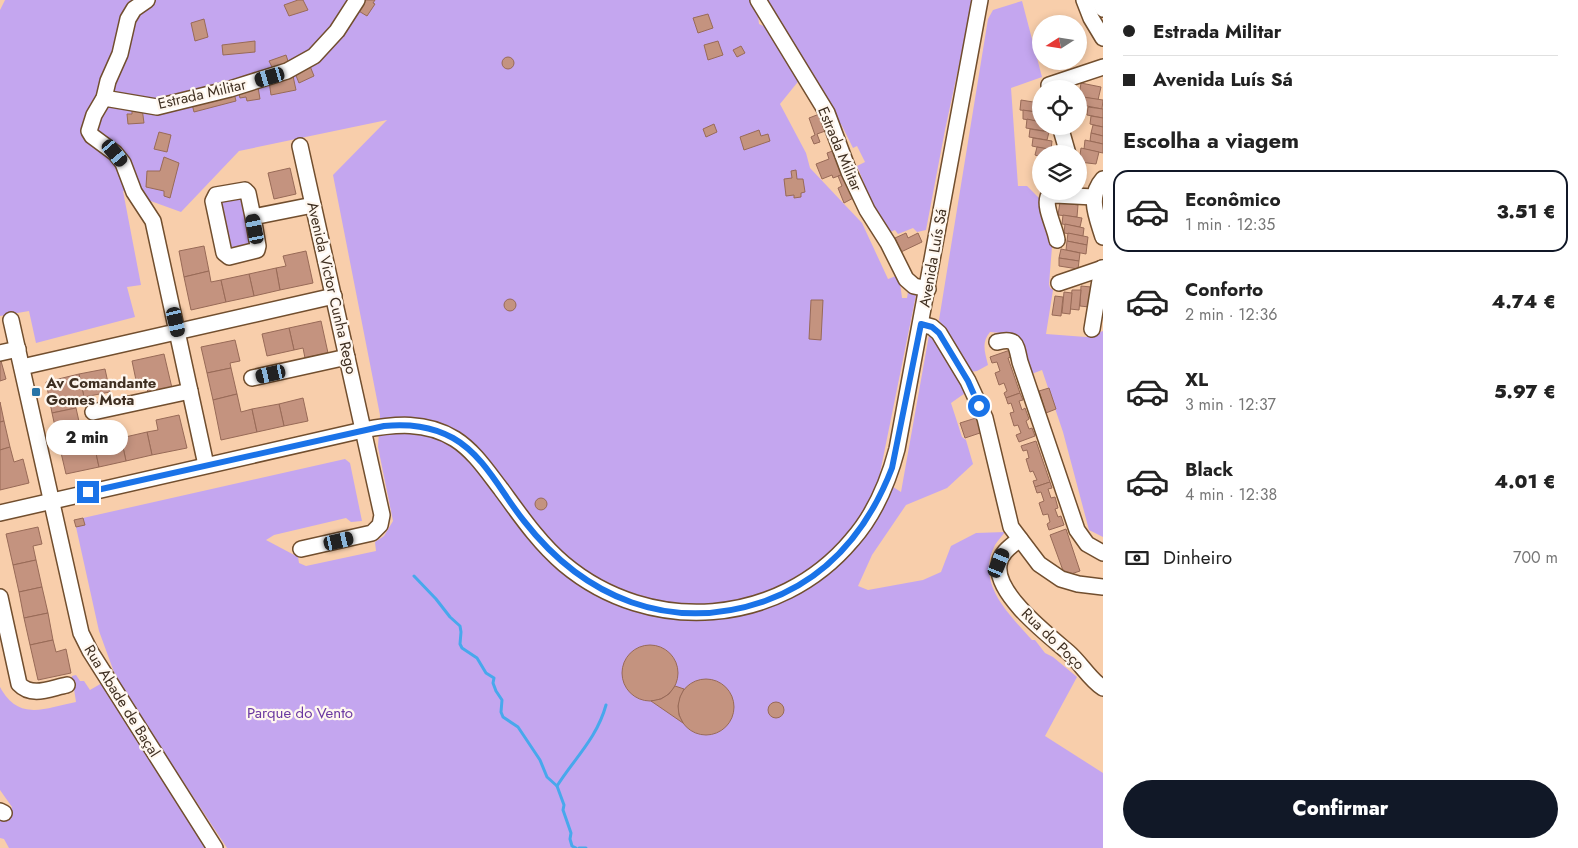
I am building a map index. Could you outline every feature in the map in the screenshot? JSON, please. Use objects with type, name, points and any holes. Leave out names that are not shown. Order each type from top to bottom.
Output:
[{"type":"street","points":[[147,0],[134,9],[128,19],[120,54],[108,81],[104,98],[94,115],[90,134],[115,153],[123,163],[134,192],[153,221],[206,465]]},
{"type":"street","name":"Estrada Militar","points":[[104,98],[157,107],[287,71],[314,56],[337,31],[357,0]]},
{"type":"street","name":"Estrada Militar","points":[[758,0],[827,113],[852,180],[906,280],[914,286],[928,289]]},
{"type":"street","name":"Avenida Luís Sá","points":[[0,513],[363,430],[405,424],[440,432],[469,449],[524,522],[563,564],[601,590],[621,599],[658,610],[688,613],[713,612],[737,609],[776,597],[800,585],[830,564],[853,539],[866,522],[884,489],[892,468],[928,289],[980,0]]},
{"type":"street","points":[[1084,0],[1102,38]]},
{"type":"street","points":[[1099,0],[1103,9]]},
{"type":"street","points":[[1064,80],[1103,67]]},
{"type":"street","name":"Avenida Victor Cunha Rego","points":[[300,146],[382,515],[380,525],[372,533],[301,549]]},
{"type":"street","points":[[1087,194],[1096,189],[1103,179]]},
{"type":"street","points":[[1087,198],[1094,205],[1103,237]]},
{"type":"street","points":[[1047,200],[1057,240]]},
{"type":"street","points":[[252,218],[313,205]]},
{"type":"street","points":[[1059,283],[1102,268],[1092,329]]},
{"type":"street","points":[[22,367],[334,296]]},
{"type":"street","name":"Rua Abade de Baçal","points":[[11,320],[81,633],[215,848]]},
{"type":"street","points":[[921,324],[932,327],[939,333],[971,388],[985,418],[1011,527],[1039,564],[1060,579],[1101,583]]},
{"type":"street","points":[[997,342],[1012,341],[1016,346],[1077,530],[1087,544],[1103,553]]},
{"type":"street","points":[[0,353],[18,349]]},
{"type":"street","points":[[252,378],[347,356]]},
{"type":"street","points":[[93,412],[190,391]]},
{"type":"street","name":"Rua do Poço","points":[[1020,539],[1003,553],[999,563],[999,576],[1004,587],[1034,624],[1070,654],[1096,684],[1103,688]]},
{"type":"street","points":[[0,597],[19,684],[27,690],[36,692],[67,685]]},
{"type":"green space","name":"Parque do Vento","points":[[5,0],[752,0],[760,10],[758,16],[759,24],[766,27],[801,78],[780,104],[806,153],[810,168],[862,223],[888,279],[899,275],[902,298],[907,298],[908,292],[916,295],[879,478],[901,492],[929,335],[936,335],[968,391],[951,403],[962,437],[966,440],[973,464],[947,488],[906,505],[872,555],[858,586],[868,590],[923,580],[941,572],[951,546],[976,533],[1005,532],[995,545],[990,559],[989,572],[992,585],[1005,609],[1032,640],[1035,640],[1045,653],[1053,657],[1077,677],[1045,736],[1103,773],[1103,848],[227,848],[118,683],[99,631],[76,527],[84,525],[83,518],[345,459],[350,463],[362,521],[351,522],[346,518],[274,535],[266,540],[298,557],[299,563],[306,566],[376,551],[375,542],[384,536],[393,521],[378,447],[380,415],[333,175],[387,120],[239,151],[181,212],[123,191],[141,285],[127,287],[135,317],[36,343],[29,311],[0,316],[0,10]]},
{"type":"green space","points":[[762,0],[973,0],[926,230],[917,232],[913,228],[898,234],[895,230],[888,233],[859,186],[864,183],[857,166],[865,162],[857,146],[853,148],[841,124],[837,125]]},
{"type":"green space","points":[[1022,1],[1032,39],[1032,70],[1040,70],[1042,77],[1011,88],[1018,186],[1027,186],[1032,191],[1032,200],[1041,200],[1043,202],[1052,247],[1049,284],[1053,290],[1046,334],[1086,337],[1103,331],[1103,537],[1089,530],[1063,432],[1042,370],[1029,375],[1014,334],[990,332],[985,340],[988,365],[977,371],[970,372],[939,320],[988,19],[993,10]]},
{"type":"green space","points":[[238,197],[243,202],[250,243],[246,248],[231,249],[218,207],[221,201]]},
{"type":"green space","points":[[76,675],[80,681],[84,681],[90,690],[102,683],[208,848],[9,848],[4,839],[0,838],[0,816],[7,817],[12,807],[0,790],[0,687],[7,698],[16,705],[24,709],[43,709],[76,702],[72,676]]},
{"type":"building","points":[[303,0],[308,10],[289,16],[284,5]]},
{"type":"building","points":[[364,0],[375,0],[373,3],[375,4],[367,16],[357,10]]},
{"type":"building","points":[[708,14],[713,28],[698,33],[693,18]]},
{"type":"building","points":[[204,19],[208,37],[195,41],[191,23]]},
{"type":"building","points":[[255,41],[255,52],[223,55],[222,45]]},
{"type":"building","points":[[718,41],[723,55],[708,60],[704,45]]},
{"type":"building","points":[[741,46],[745,53],[737,57],[733,50]]},
{"type":"building","points":[[286,55],[289,64],[273,69],[269,61]]},
{"type":"building","points":[[508,57],[514,63],[508,69],[502,63]]},
{"type":"building","points":[[310,66],[314,76],[299,83],[295,73]]},
{"type":"building","points":[[293,76],[296,90],[271,95],[269,81]]},
{"type":"building","points":[[1087,84],[1101,87],[1098,100],[1087,98]]},
{"type":"building","points":[[258,87],[260,99],[247,101],[246,97],[240,98],[238,90]]},
{"type":"building","points":[[234,93],[236,101],[194,112],[192,104]]},
{"type":"building","points":[[1087,98],[1103,100],[1102,109],[1087,106]]},
{"type":"building","points":[[1021,100],[1032,102],[1032,111],[1020,110]]},
{"type":"building","points":[[1088,107],[1103,109],[1103,118],[1087,115]]},
{"type":"building","points":[[142,108],[144,123],[128,124],[127,114],[132,114],[132,110]]},
{"type":"building","points":[[1023,110],[1032,112],[1032,120],[1023,119]]},
{"type":"building","points":[[822,113],[828,130],[817,134],[820,142],[814,144],[811,137],[815,135],[809,118]]},
{"type":"building","points":[[1091,116],[1103,118],[1103,127],[1090,124]]},
{"type":"building","points":[[1027,119],[1032,120],[1032,129],[1026,128]]},
{"type":"building","points":[[714,124],[717,132],[706,137],[703,129]]},
{"type":"building","points":[[1093,125],[1103,127],[1103,136],[1091,133]]},
{"type":"building","points":[[1030,129],[1032,129],[1032,135],[1048,135],[1047,140],[1029,137]]},
{"type":"building","points":[[759,130],[761,136],[768,134],[770,141],[744,150],[740,137]]},
{"type":"building","points":[[159,132],[171,135],[167,152],[154,149]]},
{"type":"building","points":[[1091,133],[1103,136],[1103,144],[1090,141]]},
{"type":"building","points":[[1033,138],[1052,141],[1052,145],[1032,145]]},
{"type":"building","points":[[1085,140],[1103,144],[1103,153],[1087,150],[1087,145],[1084,145]]},
{"type":"building","points":[[838,149],[847,173],[833,178],[832,175],[822,179],[816,164],[829,159],[827,153]]},
{"type":"building","points":[[1087,149],[1099,152],[1096,164],[1087,163]]},
{"type":"building","points":[[164,157],[179,163],[170,198],[164,196],[164,191],[146,187],[147,171],[160,171]]},
{"type":"building","points":[[290,168],[296,194],[274,199],[268,173]]},
{"type":"building","points":[[796,170],[797,179],[803,179],[805,192],[801,193],[801,197],[794,198],[794,195],[786,196],[784,179],[792,178],[791,171]]},
{"type":"building","points":[[847,173],[857,196],[844,203],[838,188],[842,186],[838,176]]},
{"type":"building","points":[[1060,202],[1078,205],[1077,217],[1058,215]]},
{"type":"building","points":[[1063,215],[1082,218],[1080,227],[1062,224]]},
{"type":"building","points":[[1065,224],[1084,228],[1083,236],[1064,233]]},
{"type":"building","points":[[906,233],[908,238],[918,233],[922,242],[901,252],[895,238]]},
{"type":"building","points":[[1068,233],[1088,237],[1087,245],[1067,241]]},
{"type":"building","points":[[1067,241],[1087,245],[1086,254],[1066,250]]},
{"type":"building","points":[[204,246],[209,271],[184,277],[179,251]]},
{"type":"building","points":[[1061,249],[1080,253],[1079,261],[1059,258]]},
{"type":"building","points":[[306,251],[313,283],[280,290],[276,268],[286,266],[283,256]]},
{"type":"building","points":[[1059,258],[1079,261],[1078,269],[1059,266]]},
{"type":"building","points":[[276,268],[280,290],[254,296],[249,274]]},
{"type":"building","points":[[209,271],[211,282],[221,280],[226,302],[191,310],[184,277]]},
{"type":"building","points":[[249,274],[254,296],[226,302],[221,280]]},
{"type":"building","points":[[1081,286],[1091,287],[1089,307],[1080,306]]},
{"type":"building","points":[[1072,290],[1081,290],[1079,310],[1070,309]]},
{"type":"building","points":[[1064,292],[1072,293],[1070,314],[1062,313]]},
{"type":"building","points":[[1055,296],[1063,297],[1061,316],[1052,315]]},
{"type":"building","points":[[510,299],[516,305],[510,311],[504,305]]},
{"type":"building","points":[[811,300],[823,300],[821,340],[809,339]]},
{"type":"building","points":[[321,321],[328,353],[305,358],[303,348],[294,350],[289,328]]},
{"type":"building","points":[[289,328],[294,350],[267,356],[262,334]]},
{"type":"building","points":[[235,340],[240,361],[230,363],[231,368],[207,373],[201,347]]},
{"type":"building","points":[[1013,349],[1015,356],[1008,358],[1020,393],[1006,398],[1004,393],[1007,391],[1004,383],[999,385],[995,373],[1000,371],[997,362],[992,363],[990,357]]},
{"type":"building","points":[[164,354],[172,388],[148,393],[146,383],[137,385],[132,361]]},
{"type":"building","points":[[0,361],[6,379],[0,381]]},
{"type":"building","points":[[231,368],[237,394],[213,400],[207,373]]},
{"type":"building","points":[[105,369],[110,392],[84,397],[79,374]]},
{"type":"building","points":[[79,374],[84,397],[74,399],[76,408],[52,413],[46,382]]},
{"type":"building","points":[[1049,388],[1056,409],[1046,413],[1039,391]]},
{"type":"building","points":[[1020,393],[1023,400],[1019,401],[1022,410],[1025,408],[1029,419],[1026,421],[1029,429],[1032,428],[1035,436],[1019,442],[1016,435],[1021,433],[1018,425],[1014,426],[1010,413],[1014,412],[1011,403],[1008,404],[1006,398]]},
{"type":"building","points":[[237,394],[241,412],[252,409],[257,432],[221,440],[213,400]]},
{"type":"building","points":[[303,398],[308,421],[284,426],[279,404]]},
{"type":"building","points":[[0,402],[4,421],[0,422]]},
{"type":"building","points":[[279,404],[284,426],[257,432],[252,409]]},
{"type":"building","points":[[76,408],[82,435],[58,440],[52,413]]},
{"type":"building","points":[[179,415],[187,448],[152,455],[147,432],[158,430],[156,420]]},
{"type":"building","points":[[979,417],[983,432],[965,438],[960,423]]},
{"type":"building","points":[[4,421],[10,447],[0,450],[0,422]]},
{"type":"building","points":[[147,432],[152,455],[126,461],[121,438]]},
{"type":"building","points":[[82,435],[84,446],[94,444],[99,467],[66,474],[58,440]]},
{"type":"building","points":[[121,438],[126,461],[99,467],[94,444]]},
{"type":"building","points":[[1036,441],[1050,482],[1035,487],[1033,481],[1037,480],[1033,471],[1030,472],[1026,459],[1029,458],[1027,450],[1023,451],[1021,446]]},
{"type":"building","points":[[10,447],[14,462],[23,459],[29,483],[0,490],[0,450]]},
{"type":"building","points":[[1050,482],[1052,488],[1048,489],[1051,498],[1055,497],[1058,508],[1055,509],[1058,517],[1061,516],[1064,525],[1049,530],[1047,524],[1050,522],[1048,514],[1043,515],[1039,503],[1044,501],[1041,492],[1037,493],[1035,487]]},
{"type":"building","points":[[541,498],[547,504],[541,510],[535,504]]},
{"type":"building","points":[[83,518],[85,525],[76,527],[74,520]]},
{"type":"building","points":[[38,527],[42,544],[33,546],[36,560],[13,565],[6,534]]},
{"type":"building","points":[[1066,529],[1080,571],[1065,576],[1050,535]]},
{"type":"building","points":[[36,560],[42,587],[19,592],[13,565]]},
{"type":"building","points":[[42,587],[48,613],[24,618],[19,592]]},
{"type":"building","points":[[48,613],[53,640],[30,645],[24,618]]},
{"type":"building","points":[[53,640],[56,652],[66,649],[71,673],[38,680],[30,645]]},
{"type":"building","points":[[645,645],[655,645],[670,653],[676,662],[678,673],[676,684],[670,693],[655,701],[645,701],[634,696],[627,689],[622,678],[622,668],[627,657],[634,650]]},
{"type":"building","points":[[706,679],[717,681],[726,687],[732,696],[734,707],[732,718],[726,727],[717,733],[706,735],[695,733],[686,727],[680,718],[678,707],[680,696],[686,687],[695,681]]},
{"type":"building","points":[[675,686],[684,689],[678,706],[679,715],[683,723],[651,701],[661,699],[669,694]]},
{"type":"building","points":[[776,702],[784,710],[776,718],[768,710]]},
{"type":"waterway","points":[[414,576],[460,626],[460,644],[462,648],[477,658],[486,673],[494,678],[493,683],[502,700],[501,712],[503,717],[518,727],[540,760],[547,777],[557,786],[564,805],[563,810],[571,833],[572,846],[576,848]]},
{"type":"waterway","points":[[557,786],[591,738],[606,705]]},
{"type":"waterway","points":[[579,848],[586,848]]},
{"type":"place","name":"Av Comandante Gomes Mota","points":[[36,392]]},
{"type":"route","points":[[88,492],[363,430],[405,424],[420,426],[440,432],[469,449],[524,522],[546,547],[563,564],[585,580],[621,599],[658,610],[688,613],[713,612],[756,604],[776,597],[800,585],[830,564],[844,550],[866,522],[884,489],[892,468],[921,324],[932,327],[939,333],[968,381],[979,406]]}]
